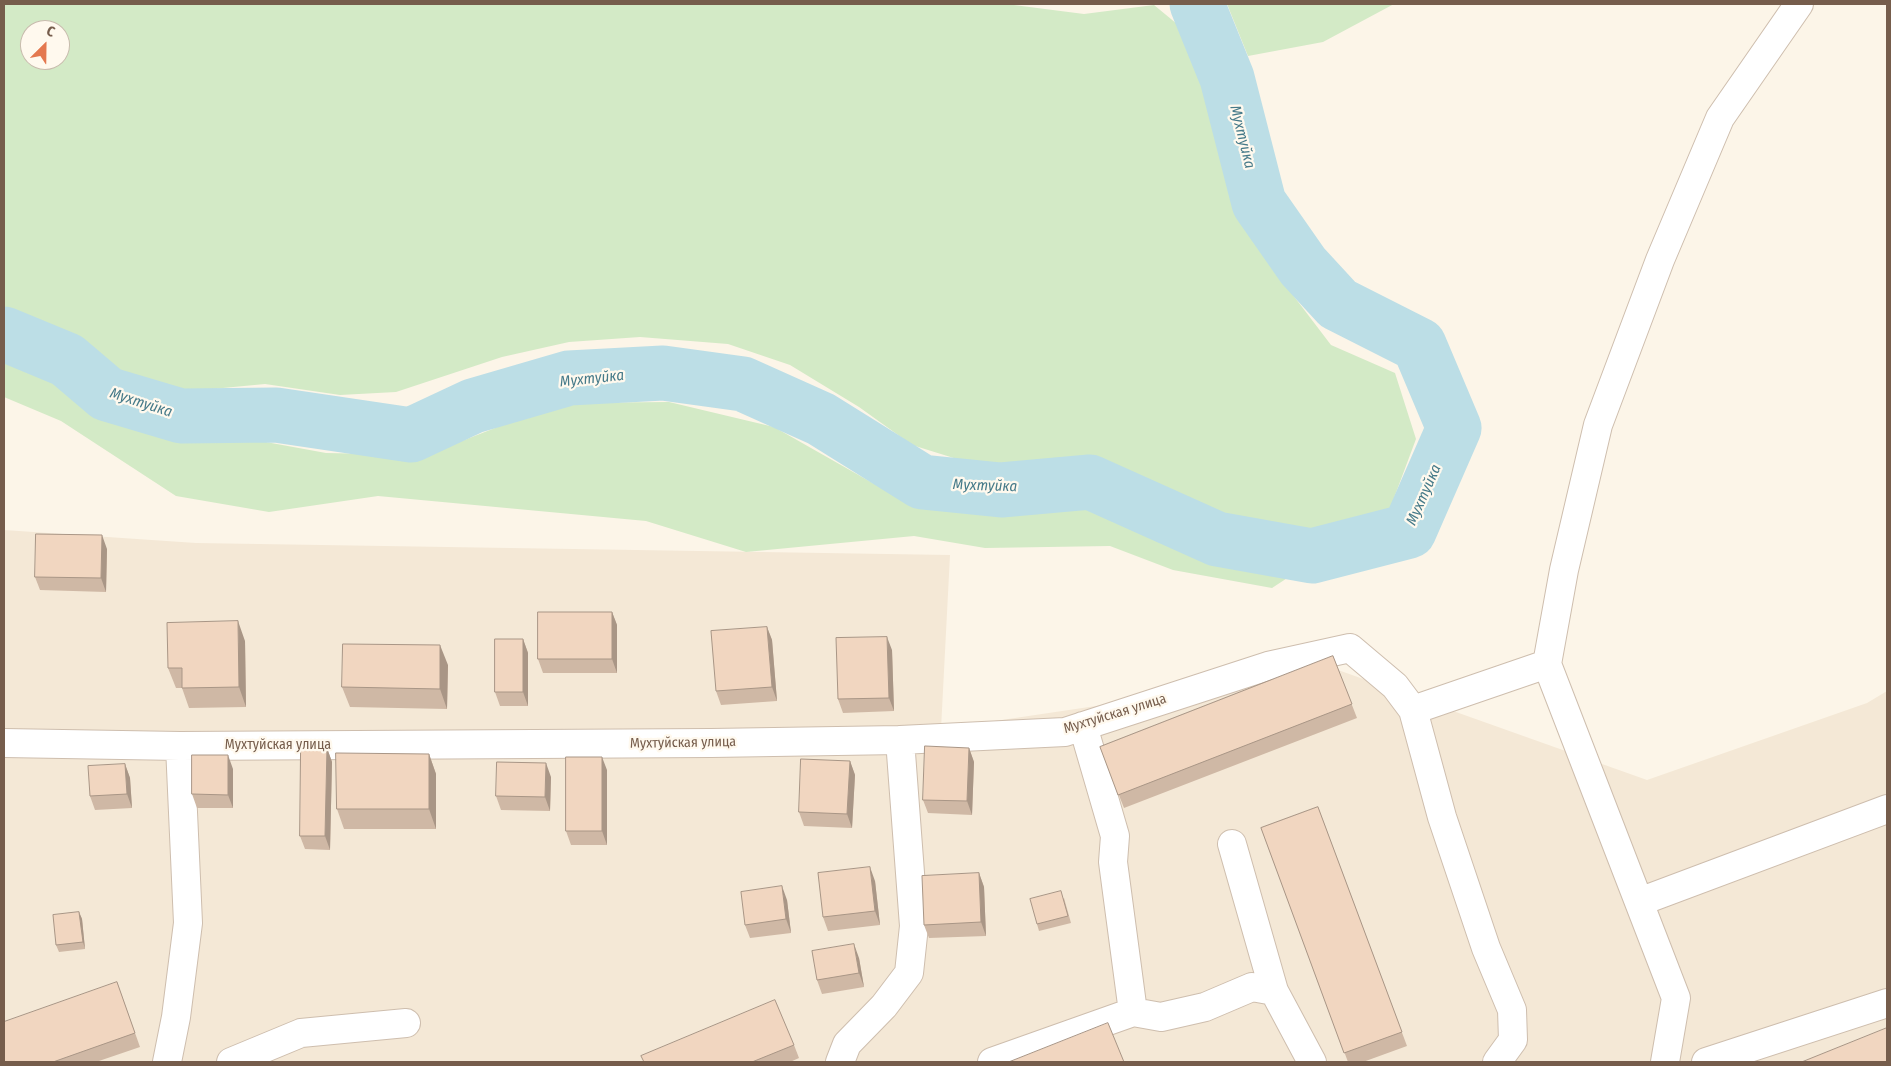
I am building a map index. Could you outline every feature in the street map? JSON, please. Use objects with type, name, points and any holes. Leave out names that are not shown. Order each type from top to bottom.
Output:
[{"type":"street","points":[[1665,1062],[1676,998],[1547,664],[1564,570],[1598,425],[1660,260],[1720,118],[1799,4]]},
{"type":"street","name":"Мухтуйская улица","points":[[4,743],[180,746],[701,743],[900,740],[1065,732],[1268,666],[1350,648],[1395,686],[1413,710]]},
{"type":"street","points":[[1497,1062],[1513,1040],[1512,1010],[1486,948],[1442,817],[1413,710],[1547,664]]},
{"type":"street","points":[[1083,726],[1115,836],[1113,862],[1133,1012]]},
{"type":"street","points":[[840,1062],[846,1044],[884,1006],[909,973],[914,926],[900,740]]},
{"type":"street","points":[[167,1062],[176,1017],[188,923],[180,746]]},
{"type":"street","points":[[1639,902],[1887,809]]},
{"type":"street","points":[[1232,844],[1274,991],[1312,1062]]},
{"type":"street","points":[[992,1062],[1133,1012],[1161,1017],[1205,1006],[1252,987],[1274,991]]},
{"type":"street","points":[[1706,1062],[1887,1003]]},
{"type":"street","points":[[237,1061],[301,1033],[406,1023]]},
{"type":"shaded area","points":[[4,530],[196,543],[950,555],[941,729],[1338,670],[1647,780],[1867,703],[1887,691],[1887,1062],[4,1062]]},
{"type":"green space","points":[[4,4],[1006,4],[1084,14],[1154,5],[1188,33],[1212,102],[1227,179],[1283,282],[1331,345],[1395,373],[1416,439],[1388,514],[1347,528],[1308,537],[1261,521],[1219,517],[1139,492],[1107,471],[1062,461],[989,469],[912,445],[859,407],[790,365],[728,344],[640,337],[569,342],[502,357],[396,392],[340,395],[265,384],[160,394],[25,316],[4,313]]},
{"type":"green space","points":[[1227,4],[1394,4],[1323,42],[1248,56]]},
{"type":"green space","points":[[20,360],[93,406],[159,430],[244,438],[326,453],[426,455],[559,403],[669,402],[774,427],[892,494],[1011,506],[1091,506],[1180,538],[1298,571],[1272,588],[1173,570],[1110,546],[985,548],[914,536],[746,552],[646,521],[378,496],[269,512],[176,496],[61,421],[4,397],[4,361]]},
{"type":"building","points":[[36,534],[102,535],[101,578],[35,577]]},
{"type":"building","points":[[538,612],[612,612],[612,659],[538,659]]},
{"type":"building","points":[[238,621],[239,687],[182,688],[182,668],[168,668],[167,623]]},
{"type":"building","points":[[767,627],[772,687],[716,691],[711,631]]},
{"type":"building","points":[[887,637],[889,698],[838,699],[836,638]]},
{"type":"building","points":[[495,639],[523,639],[523,692],[495,692]]},
{"type":"building","points":[[343,644],[440,645],[440,689],[342,687]]},
{"type":"building","points":[[1333,656],[1352,704],[1118,795],[1100,747]]},
{"type":"building","points":[[925,746],[969,748],[967,801],[923,800]]},
{"type":"building","points":[[301,748],[327,748],[325,836],[300,836]]},
{"type":"building","points":[[336,753],[429,754],[429,809],[337,809]]},
{"type":"building","points":[[192,755],[228,755],[228,795],[192,794]]},
{"type":"building","points":[[566,757],[602,757],[602,831],[566,831]]},
{"type":"building","points":[[801,759],[850,761],[847,814],[799,812]]},
{"type":"building","points":[[497,762],[546,763],[545,797],[496,796]]},
{"type":"building","points":[[125,764],[127,794],[90,796],[88,766]]},
{"type":"building","points":[[1318,807],[1402,1032],[1344,1053],[1261,828]]},
{"type":"building","points":[[870,867],[875,911],[823,917],[818,873]]},
{"type":"building","points":[[979,873],[981,922],[924,925],[922,876]]},
{"type":"building","points":[[782,886],[786,919],[745,925],[741,892]]},
{"type":"building","points":[[1061,891],[1068,916],[1037,924],[1030,899]]},
{"type":"building","points":[[79,912],[83,942],[56,945],[53,915]]},
{"type":"building","points":[[854,944],[859,973],[817,980],[812,951]]},
{"type":"building","points":[[117,982],[135,1033],[53,1062],[4,1062],[4,1022]]},
{"type":"building","points":[[775,1000],[794,1045],[752,1062],[644,1062],[641,1056]]},
{"type":"building","points":[[1108,1023],[1124,1062],[1009,1062]]},
{"type":"building","points":[[1887,1028],[1887,1062],[1802,1062]]},
{"type":"waterway","name":"Мухтуйка","points":[[4,334],[67,360],[107,394],[181,416],[276,415],[411,435],[473,406],[569,378],[663,373],[743,384],[821,419],[922,482],[1001,490],[1090,482],[1217,539],[1312,556],[1409,531],[1454,428],[1419,345],[1338,304],[1303,266],[1259,203],[1227,78],[1197,4]]}]
